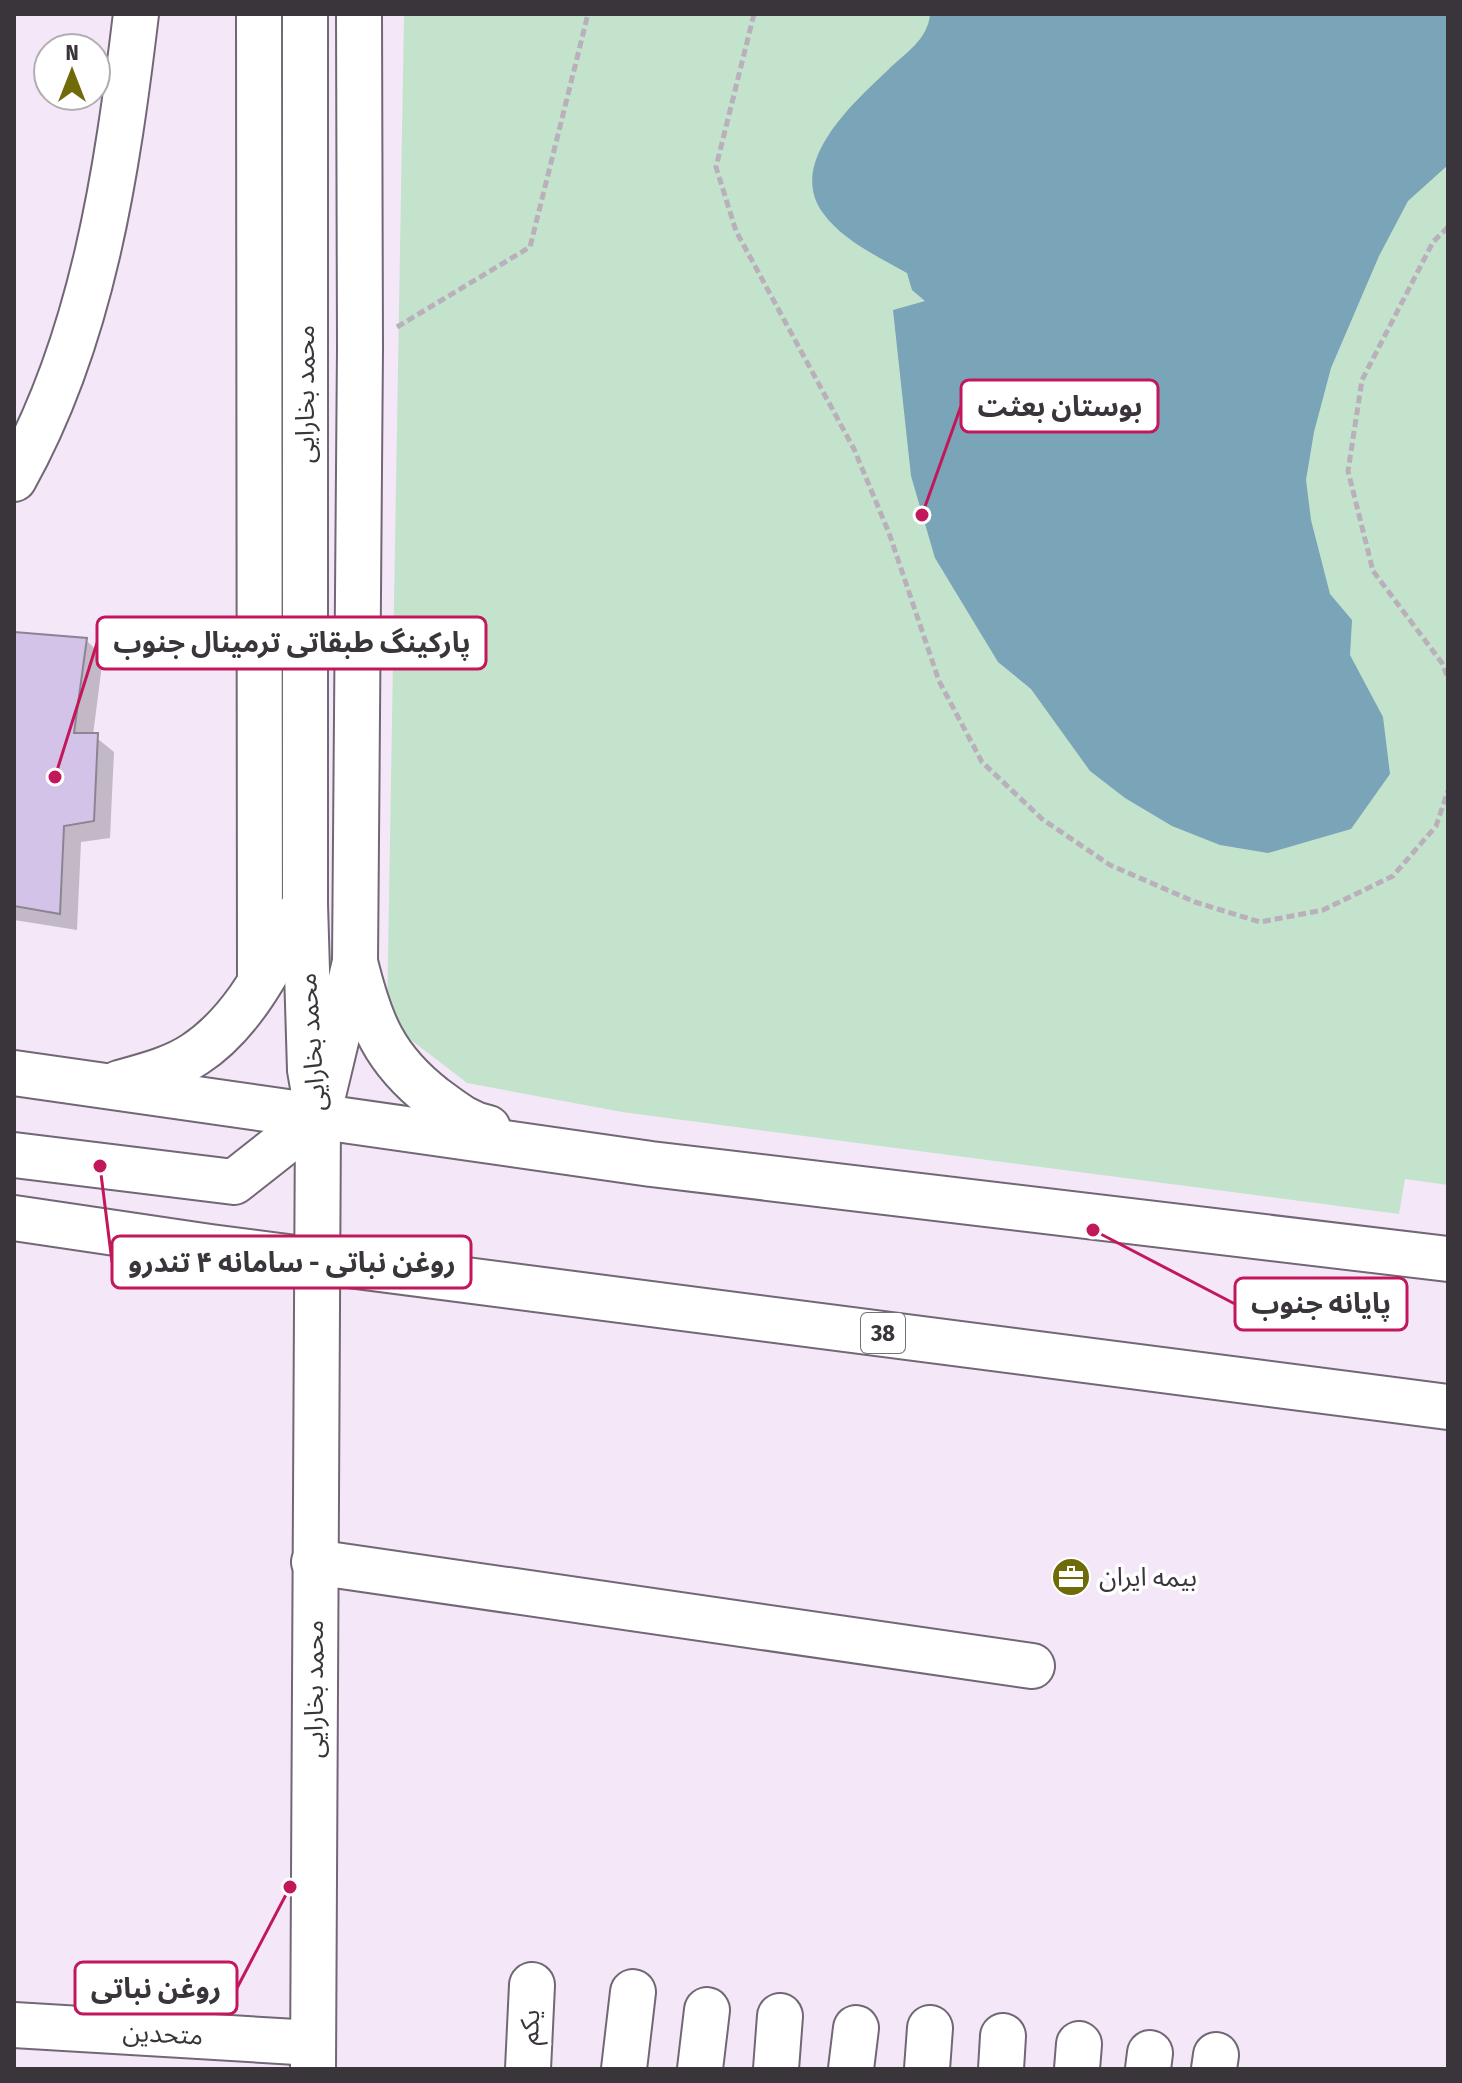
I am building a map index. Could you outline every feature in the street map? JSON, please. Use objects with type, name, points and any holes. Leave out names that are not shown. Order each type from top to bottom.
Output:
[{"type":"main road","points":[[14,479],[56,392],[102,237],[136,14]]},
{"type":"main road","points":[[259,14],[260,982]]},
{"type":"main road","name":"محمد بخارایی","points":[[305,14],[305,904],[310,1070],[318,1116],[313,2056]]},
{"type":"main road","name":"محمد بخارایی","points":[[355,962],[360,348],[359,14]]},
{"type":"main road","points":[[14,1072],[117,1084],[156,1072],[195,1054],[234,1018],[260,982],[305,904]]},
{"type":"main road","points":[[14,1155],[234,1182],[318,1116],[355,962]]},
{"type":"main road","points":[[355,962],[367,1010],[388,1055],[415,1083],[466,1123],[651,1164]]},
{"type":"main road","points":[[14,1072],[651,1164],[1448,1259]]},
{"type":"main road","name":"38","points":[[14,1218],[210,1247],[318,1258],[1448,1407]]},
{"type":"main road","points":[[314,1562],[1032,1666]]},
{"type":"main road","name":"یکم","points":[[528,2069],[532,1985]]},
{"type":"main road","points":[[624,2069],[633,1992]]},
{"type":"main road","points":[[700,2069],[707,2010]]},
{"type":"main road","points":[[776,2069],[780,2016]]},
{"type":"main road","name":"متحدین","points":[[14,2025],[313,2056]]},
{"type":"path","points":[[360,348],[530,247],[548,162],[588,14]]},
{"type":"path","points":[[754,14],[716,167],[736,231],[854,449],[889,533],[939,681],[982,762],[1042,819],[1110,865],[1195,902],[1260,922],[1323,910],[1393,876],[1436,826],[1448,791]]},
{"type":"path","points":[[1448,227],[1433,242],[1362,380],[1348,471],[1373,571],[1442,663],[1448,678]]},
{"type":"green space","points":[[404,14],[1448,14],[1448,1185],[1405,1179],[1399,1214],[622,1112],[467,1083],[398,1030],[387,1015]]},
{"type":"water","points":[[930,14],[1448,14],[1448,165],[1408,201],[1379,256],[1331,368],[1314,432],[1306,480],[1311,520],[1330,594],[1352,620],[1350,655],[1383,717],[1390,774],[1351,829],[1268,853],[1220,845],[1172,826],[1125,798],[1090,771],[1031,689],[998,662],[935,558],[911,476],[893,310],[925,301],[912,290],[907,273],[862,248],[831,223],[814,194],[813,174],[818,154],[829,135],[858,99],[920,39]]},
{"type":"building","points":[[14,632],[87,638],[74,733],[98,733],[94,821],[64,826],[60,914],[14,906]]},
{"type":"place","name":"بوستان بعثت","points":[[922,515]]},
{"type":"place","name":"پارکینگ طبقاتی ترمینال جنوب","points":[[55,777]]},
{"type":"place","name":"روغن نباتی - سامانه ۴ تندرو","points":[[100,1166]]},
{"type":"place","name":"پایانه جنوب","points":[[1093,1230]]},
{"type":"place","name":"بیمه ایران","points":[[1071,1577]]},
{"type":"place","name":"روغن نباتی","points":[[290,1887]]}]
